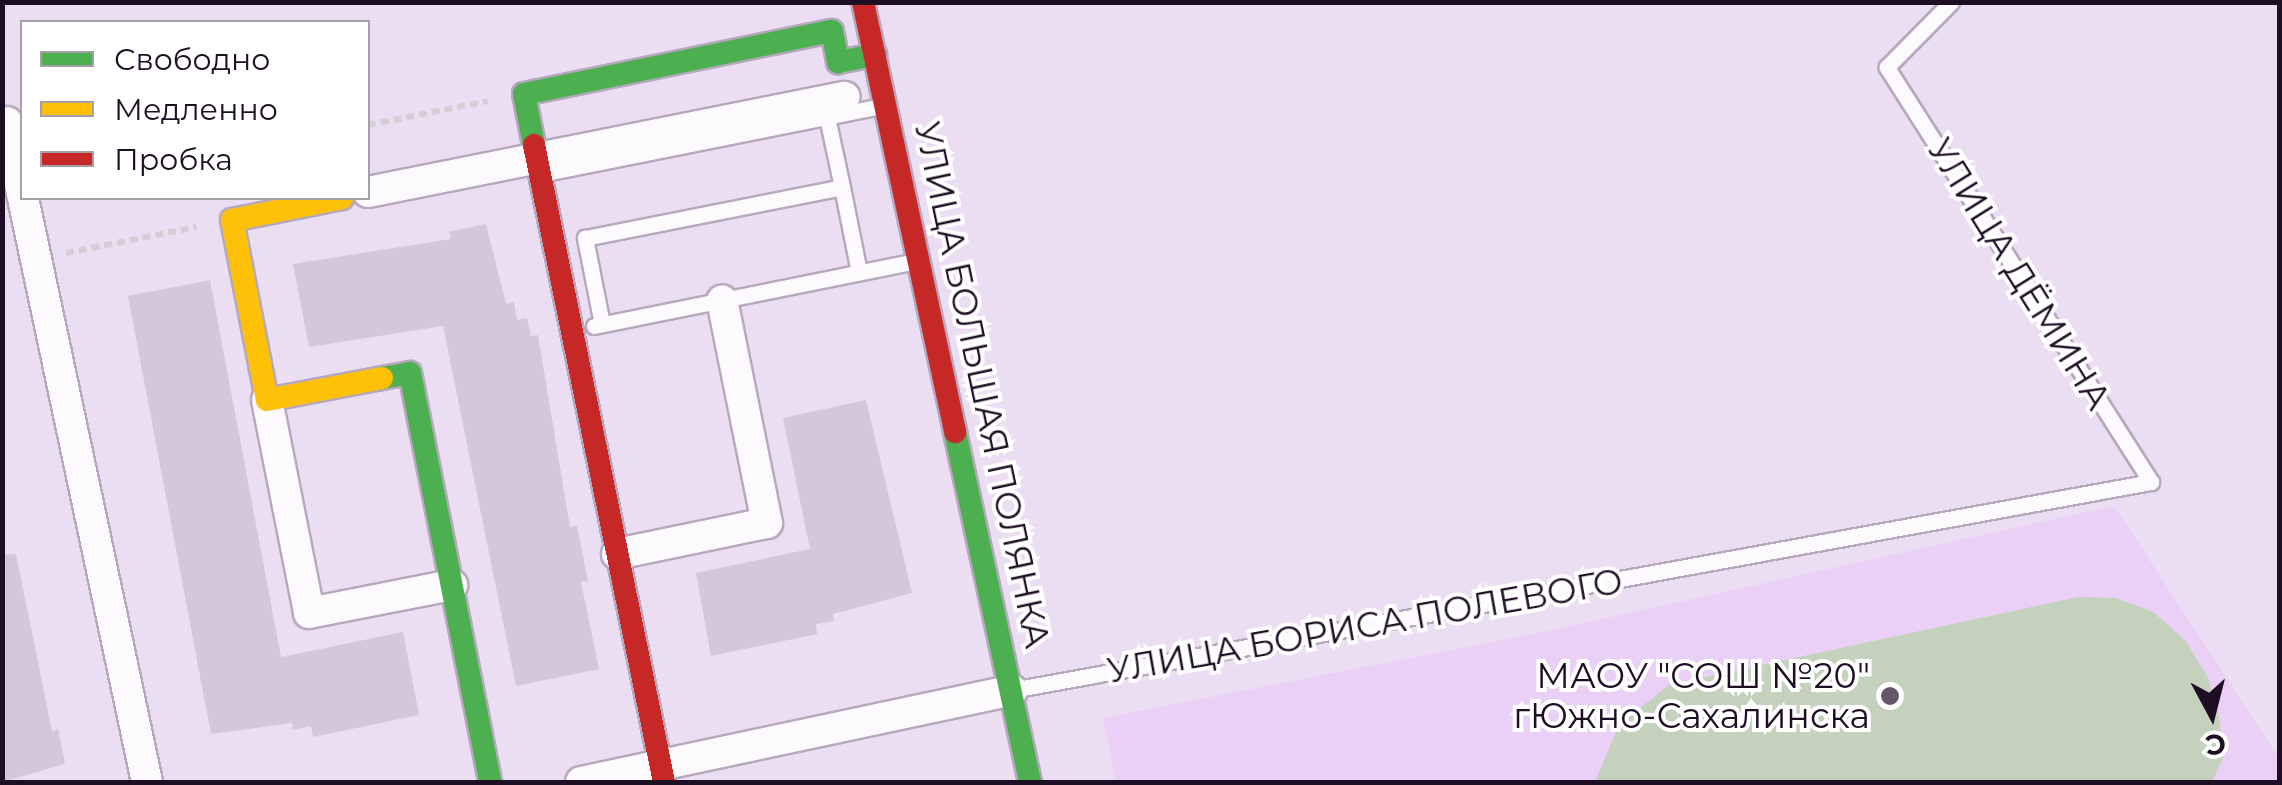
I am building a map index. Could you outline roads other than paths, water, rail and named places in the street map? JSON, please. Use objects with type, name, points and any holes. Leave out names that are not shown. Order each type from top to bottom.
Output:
[{"type":"street","name":"УЛИЦА БОЛЬШАЯ ПОЛЯНКА","points":[[863,2],[1030,782]]},
{"type":"street","points":[[662,774],[524,94],[832,31],[838,62],[874,55]]},
{"type":"street","points":[[370,192],[539,166],[836,107]]},
{"type":"street","points":[[7,122],[20,182]]},
{"type":"street","points":[[24,200],[147,782]]},
{"type":"street","points":[[332,200],[232,220],[309,613],[452,585]]},
{"type":"street","points":[[617,554],[767,523],[722,300]]},
{"type":"street","points":[[267,400],[410,373],[490,782]]},
{"type":"street","name":"УЛИЦА БОРИСА ПОЛЕВОГО","points":[[581,782],[662,774],[1012,690]]},
{"type":"lane","name":"УЛИЦА ДЁМИНА","points":[[1951,2],[1887,66],[2151,482]]},
{"type":"lane","points":[[859,272],[842,186],[836,107],[885,105]]},
{"type":"lane","points":[[602,324],[585,238],[842,186]]},
{"type":"lane","points":[[572,330],[919,261]]},
{"type":"lane","name":"УЛИЦА БОРИСА ПОЛЕВОГО","points":[[1012,690],[2151,482]]},
{"type":"place","name":"МАОУ \"СОШ №20\" гЮжно-Сахалинска","points":[[1890,696]]}]
